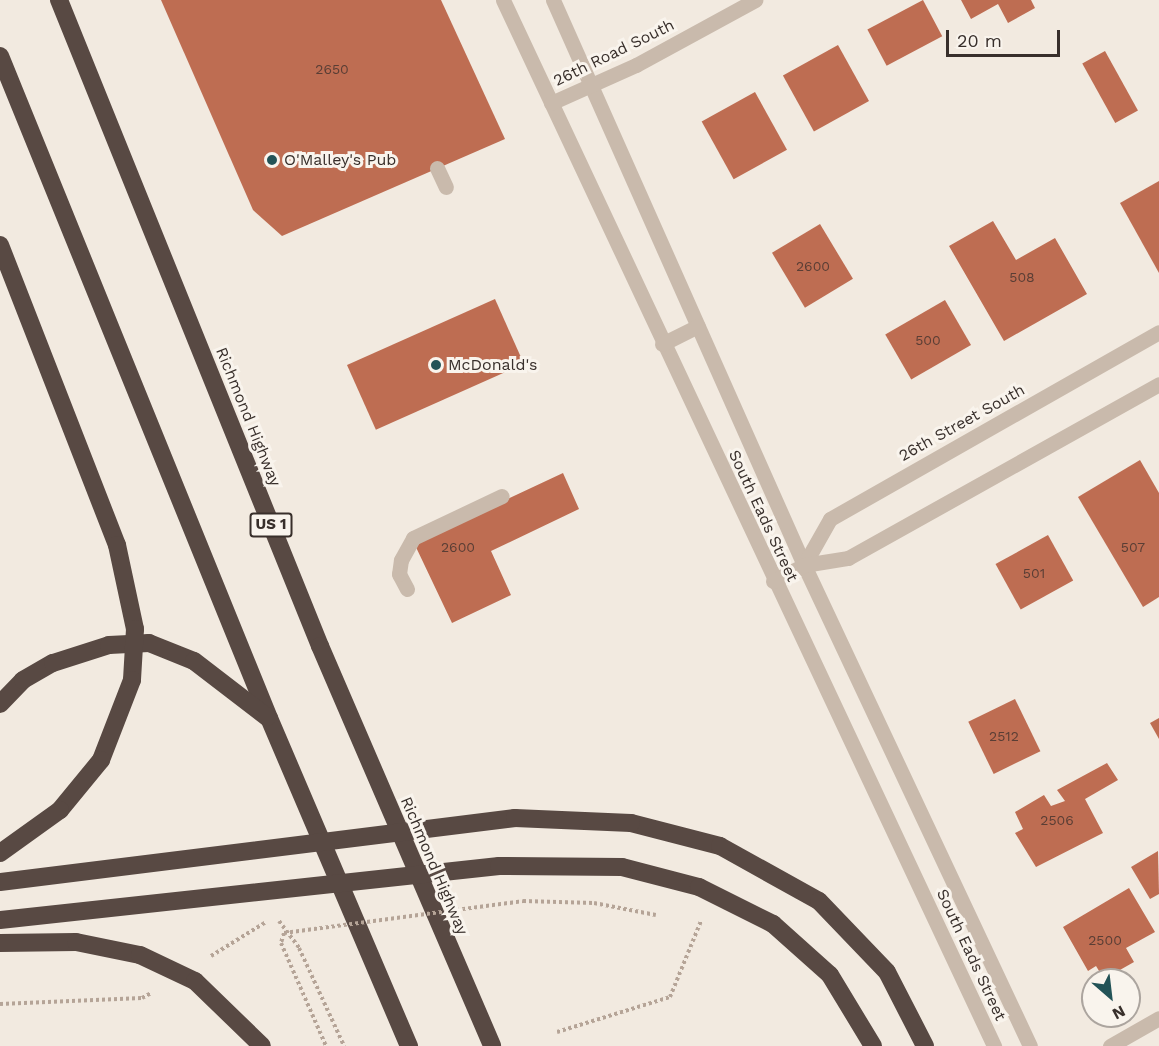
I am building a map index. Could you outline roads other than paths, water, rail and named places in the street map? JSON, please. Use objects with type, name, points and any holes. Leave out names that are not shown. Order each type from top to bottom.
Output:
[{"type":"highway","name":"Richmond Highway","points":[[59,0],[320,645],[491,1043]]},
{"type":"highway","points":[[0,56],[269,718],[409,1046]]},
{"type":"highway","points":[[0,245],[117,545],[135,628],[132,680],[101,760],[60,810],[0,853]]},
{"type":"highway","points":[[0,704],[23,680],[53,663],[109,645],[149,643],[194,661],[269,718]]},
{"type":"highway","points":[[0,882],[515,818],[631,823],[720,846],[819,901],[886,972],[925,1046]]},
{"type":"highway","points":[[0,920],[499,866],[622,867],[699,887],[773,924],[830,975],[873,1046]]},
{"type":"highway","points":[[0,943],[76,942],[140,954],[195,981],[262,1046]]},
{"type":"street","name":"South Eads Street","points":[[503,0],[773,581],[994,1046]]},
{"type":"street","name":"South Eads Street","points":[[553,0],[804,565],[1030,1046]]},
{"type":"street","name":"26th Road South","points":[[550,103],[590,86],[755,0]]},
{"type":"street","points":[[437,168],[446,187]]},
{"type":"street","points":[[662,344],[698,326]]},
{"type":"street","name":"26th Street South","points":[[804,565],[830,519],[1159,333]]},
{"type":"street","points":[[773,581],[804,565],[848,558],[1159,384]]},
{"type":"street","points":[[407,589],[399,574],[401,560],[413,538],[502,496]]},
{"type":"street","points":[[1110,1046],[1159,1018]]},
{"type":"place","name":"O'Malley's Pub","points":[[272,160]]},
{"type":"place","name":"McDonald's","points":[[436,365]]}]
